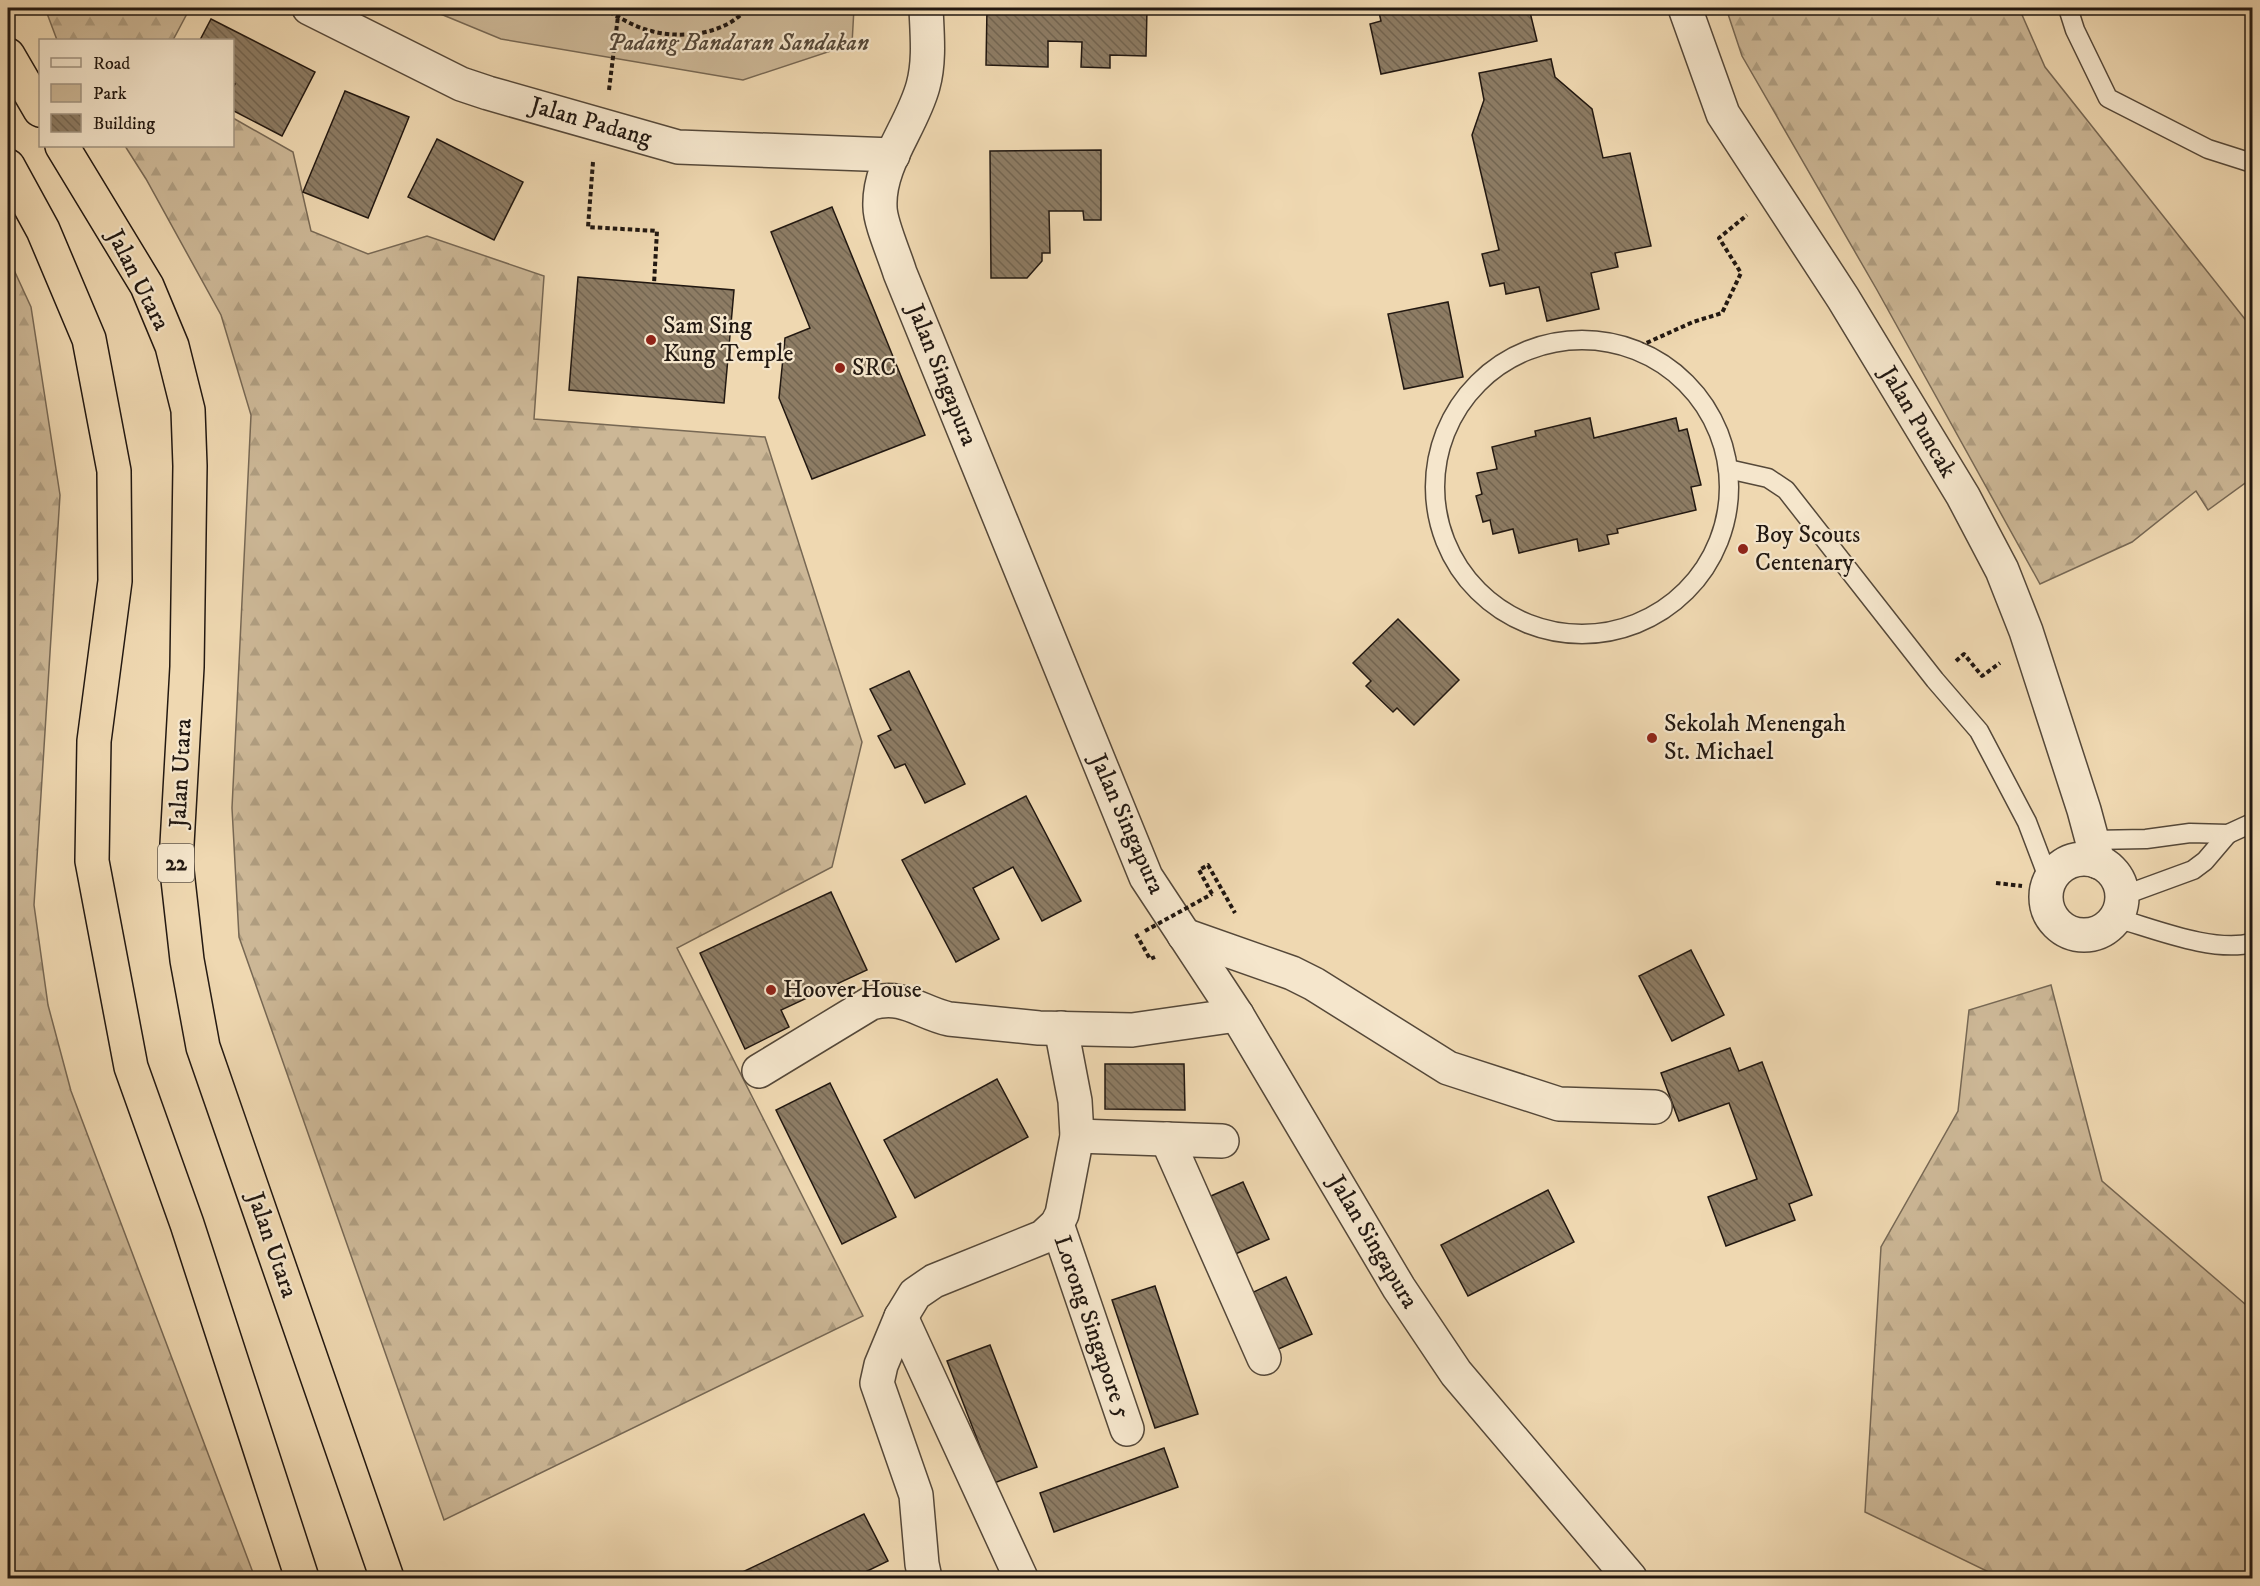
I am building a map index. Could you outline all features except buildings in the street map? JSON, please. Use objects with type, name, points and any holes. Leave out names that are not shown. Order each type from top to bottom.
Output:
[{"type":"highway","points":[[8,55],[39,108]]},
{"type":"highway","name":"Jalan Utara","points":[[63,147],[147,286],[172,346],[188,410],[190,478],[187,667],[176,862],[188,960],[203,1047],[387,1578]]},
{"type":"highway","points":[[8,166],[43,230],[89,339],[114,471],[115,581],[94,741],[92,861],[131,1067],[187,1224],[302,1578]]},
{"type":"street","name":"Jalan Padang","points":[[309,8],[461,84],[678,147],[893,155]]},
{"type":"street","name":"Jalan Singapura","points":[[926,8],[927,59],[924,85],[881,185],[879,209],[900,273],[1146,878],[1237,1015],[1399,1288],[1456,1373],[1630,1578]]},
{"type":"street","name":"Jalan Puncak","points":[[1685,8],[1723,114],[1843,298],[1963,496],[2002,570],[2026,631],[2095,851],[2115,875],[2119,907]]},
{"type":"street","points":[[2095,851],[2087,859],[2064,864],[2055,871],[2046,890],[2046,902],[2050,915],[2058,926],[2069,932],[2082,935],[2095,934],[2107,927],[2119,907]]},
{"type":"street","points":[[1184,935],[1292,973],[1314,984],[1448,1068],[1559,1104],[1655,1107]]},
{"type":"street","points":[[759,1071],[871,1003],[886,999],[903,1002],[949,1020],[1061,1028],[1132,1030],[1237,1015]]},
{"type":"street","points":[[925,1578],[916,1495],[876,1383],[880,1365],[901,1317],[915,1294],[934,1281],[1043,1237],[1057,1224],[1062,1214],[1077,1136],[1075,1101],[1061,1028]]},
{"type":"street","points":[[1077,1136],[1222,1141]]},
{"type":"street","points":[[1167,1139],[1264,1358]]},
{"type":"street","name":"Lorong Singapore 5","points":[[1057,1224],[1127,1430]]},
{"type":"street","points":[[901,1317],[1021,1578]]},
{"type":"lane","points":[[2068,8],[2075,30],[2108,99],[2208,149],[2253,163]]},
{"type":"lane","points":[[1581,340],[1608,342],[1633,349],[1671,370],[1692,389],[1709,411],[1720,435],[1728,460],[1728,469],[1729,505],[1716,552],[1687,591],[1647,620],[1599,633],[1550,631],[1504,612],[1468,580],[1444,538],[1435,492],[1440,445],[1460,403],[1488,373],[1515,355],[1545,344],[1581,340]]},
{"type":"lane","points":[[1728,469],[1768,478],[1786,490],[1935,680],[1979,731],[2026,822],[2049,880]]},
{"type":"lane","points":[[2095,851],[2146,839],[2190,833],[2228,834],[2253,824]]},
{"type":"lane","points":[[2119,907],[2193,870],[2205,861],[2228,834]]},
{"type":"lane","points":[[2119,907],[2195,940],[2221,945],[2253,943]]},
{"type":"path","points":[[603,8],[645,29],[675,34],[703,33],[726,26],[747,8]]},
{"type":"path","points":[[603,125],[615,58],[620,8]]},
{"type":"path","points":[[590,192],[588,227],[657,231],[654,284]]},
{"type":"path","points":[[1633,349],[1693,322],[1722,313],[1741,273],[1719,238],[1753,210]]},
{"type":"path","points":[[1964,654],[1982,676],[2001,662]]},
{"type":"path","points":[[1145,931],[1212,894],[1199,870],[1208,865],[1220,888]]},
{"type":"green space","points":[[45,8],[190,8],[174,39],[57,39]]},
{"type":"green space","name":"Padang Bandaran Sandakan","points":[[426,8],[854,8],[852,44],[743,80],[501,39]]},
{"type":"green space","points":[[1726,8],[2019,8],[2045,67],[2252,328],[2252,478],[2208,510],[2196,491],[2132,542],[2040,584],[1877,290],[1742,56]]},
{"type":"green space","points":[[234,119],[293,152],[311,231],[368,254],[427,236],[544,276],[534,419],[765,437],[862,742],[832,867],[677,948],[863,1316],[444,1520],[239,937],[232,808],[251,415],[221,315],[146,179],[126,147],[234,147]]},
{"type":"green space","points":[[8,257],[31,307],[60,495],[34,905],[48,1005],[71,1091],[255,1578],[8,1578]]},
{"type":"green space","points":[[2051,985],[2102,1181],[2252,1310],[2252,1578],[2001,1578],[1865,1512],[1881,1247],[1958,1111],[1969,1010]]},
{"type":"place","name":"Sam Sing Kung Temple","points":[[651,340]]},
{"type":"place","name":"SRC","points":[[840,368]]},
{"type":"place","name":"Boy Scouts Centenary","points":[[1743,549]]},
{"type":"place","name":"Sekolah Menengah St. Michael","points":[[1652,738]]},
{"type":"place","name":"Hoover House","points":[[771,990]]}]
